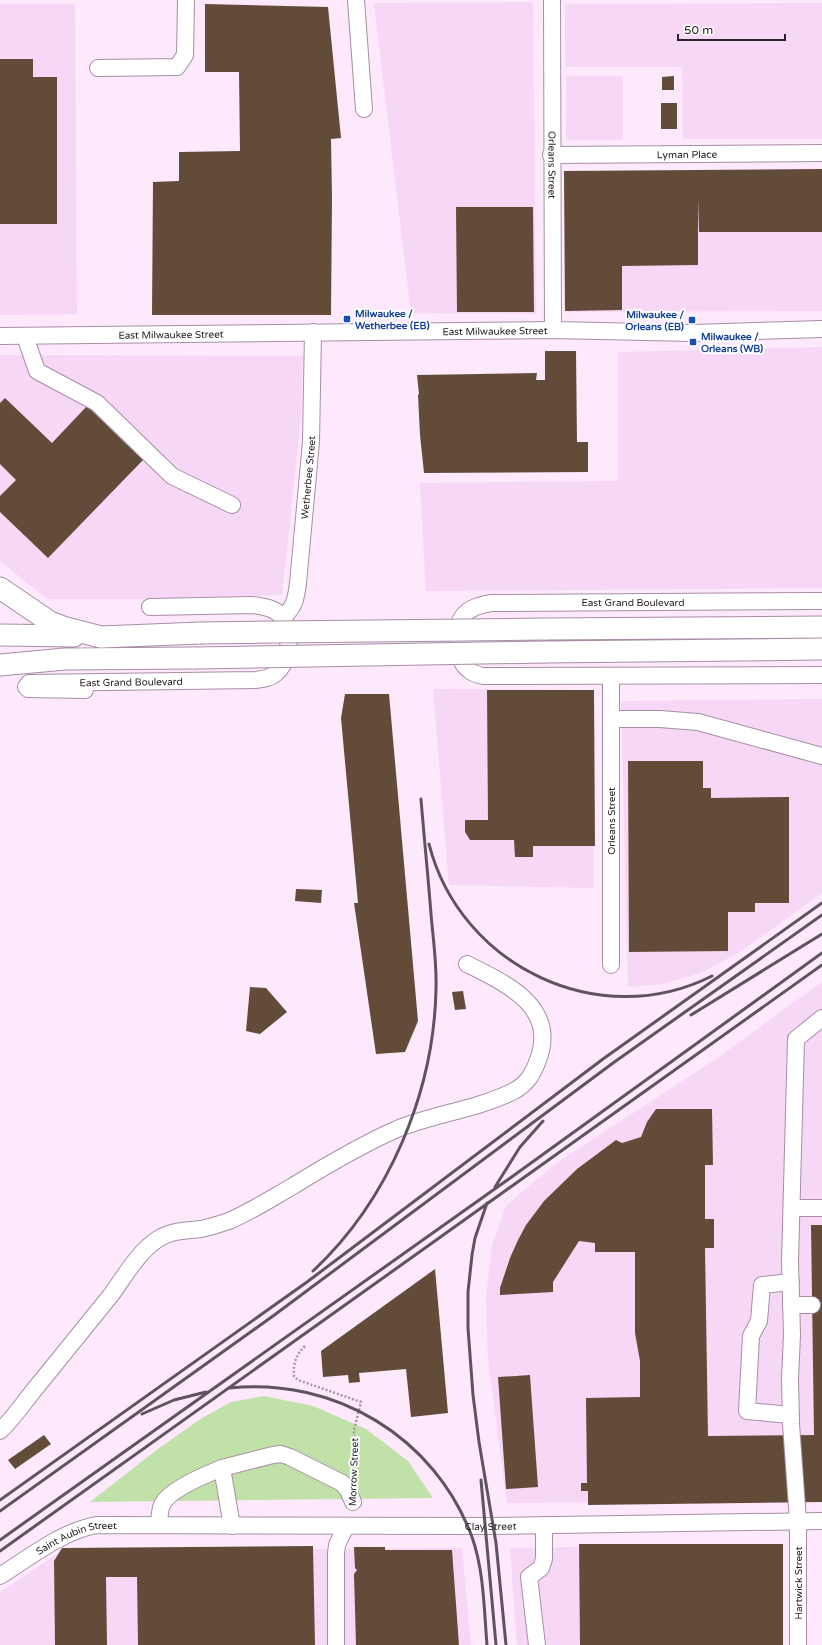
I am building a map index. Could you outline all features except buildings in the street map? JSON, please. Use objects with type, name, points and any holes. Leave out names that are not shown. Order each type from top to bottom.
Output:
[{"type":"main road","points":[[0,588],[50,622],[66,628],[101,637]]},
{"type":"main road","points":[[0,635],[101,637],[200,633],[822,627]]},
{"type":"main road","points":[[0,649],[29,656],[65,659]]},
{"type":"main road","points":[[0,665],[65,659],[822,649]]},
{"type":"street","points":[[98,68],[177,67],[185,55],[186,0]]},
{"type":"street","points":[[356,0],[364,109]]},
{"type":"street","name":"Orleans Street","points":[[552,0],[553,330]]},
{"type":"street","name":"Lyman Place","points":[[552,155],[822,153]]},
{"type":"street","name":"East Milwaukee Street","points":[[0,336],[553,330],[693,333],[822,330]]},
{"type":"street","name":"Wetherbee Street","points":[[282,617],[289,612],[295,602],[298,583],[312,442],[313,332]]},
{"type":"street","points":[[26,336],[37,371],[97,403],[172,476],[232,505]]},
{"type":"street","name":"East Grand Boulevard","points":[[822,601],[491,603],[467,612],[460,621],[457,642],[459,657],[465,667],[474,674],[492,676],[822,675]]},
{"type":"street","points":[[150,607],[260,606],[274,610],[282,617]]},
{"type":"street","name":"East Grand Boulevard","points":[[85,690],[28,689],[26,687],[29,683],[263,679],[276,673],[285,660],[288,634],[282,617]]},
{"type":"street","name":"Orleans Street","points":[[611,676],[611,965]]},
{"type":"street","points":[[611,719],[660,719],[698,722],[822,756]]},
{"type":"street","points":[[0,1431],[97,1313],[137,1260],[147,1248],[158,1239],[178,1231],[201,1229],[228,1221],[262,1205],[359,1148],[397,1130],[513,1091],[530,1079],[544,1041],[543,1027],[537,1014],[529,1002],[498,980],[467,964]]},
{"type":"street","name":"Hartwick Street","points":[[798,1645],[798,1521],[791,1415],[791,1282],[796,1039],[822,1018]]},
{"type":"street","points":[[792,1208],[822,1208]]},
{"type":"street","points":[[791,1282],[762,1285],[759,1322],[751,1336],[747,1411],[791,1415]]},
{"type":"street","points":[[791,1305],[812,1305]]},
{"type":"street","points":[[160,1524],[160,1513],[163,1503],[168,1497],[200,1476],[222,1468],[273,1454],[281,1454],[342,1483],[348,1490],[353,1502]]},
{"type":"street","points":[[222,1468],[232,1526]]},
{"type":"street","name":"Clay Street","points":[[160,1524],[232,1526],[346,1526],[822,1521]]},
{"type":"street","name":"Saint Aubin Street","points":[[0,1576],[44,1548],[84,1527],[96,1525],[160,1524]]},
{"type":"street","points":[[537,1645],[529,1577],[541,1568],[544,1559],[544,1525]]},
{"type":"street","points":[[336,1645],[336,1553],[337,1545],[346,1526]]},
{"type":"path","name":"Morrow Street","points":[[305,1346],[299,1352],[295,1361],[294,1376],[298,1380],[361,1402],[354,1430],[352,1458],[353,1502]]},
{"type":"shaded area","points":[[533,2],[536,314],[411,313],[374,3]]},
{"type":"shaded area","points":[[822,3],[822,139],[683,139],[682,67],[565,67],[565,4]]},
{"type":"shaded area","points":[[0,4],[75,4],[77,314],[0,315]]},
{"type":"shaded area","points":[[566,76],[623,76],[623,140],[566,140]]},
{"type":"shaded area","points":[[566,171],[822,171],[822,311],[568,312]]},
{"type":"shaded area","points":[[822,347],[822,588],[426,591],[420,483],[618,481],[618,352]]},
{"type":"shaded area","points":[[0,355],[303,356],[301,417],[282,595],[146,599],[47,599],[0,561]]},
{"type":"shaded area","points":[[433,689],[594,690],[593,888],[449,885]]},
{"type":"shaded area","points":[[822,699],[822,893],[743,950],[701,973],[663,984],[628,987],[621,701]]},
{"type":"shaded area","points":[[822,982],[822,1500],[507,1503],[488,1359],[486,1298],[492,1245],[506,1206],[555,1164],[716,1059]]},
{"type":"shaded area","points":[[783,1544],[783,1645],[517,1645],[510,1548]]},
{"type":"shaded area","points":[[462,1548],[471,1645],[0,1645],[0,1592],[62,1551]]},
{"type":"green space","points":[[264,1396],[313,1406],[366,1429],[408,1461],[433,1498],[90,1502],[159,1448],[202,1418],[231,1402]]},
{"type":"railway","points":[[313,1271],[340,1243],[364,1211],[385,1178],[402,1142],[416,1105],[427,1067],[433,1028],[436,980],[435,951],[421,799]]},
{"type":"railway","points":[[429,844],[445,887],[470,924],[502,954],[540,977],[581,991],[624,997],[669,992],[712,976]]},
{"type":"railway","points":[[0,1500],[307,1282],[603,1059],[822,903]]},
{"type":"railway","points":[[0,1511],[273,1316],[613,1063],[822,915]]},
{"type":"railway","points":[[691,1015],[822,934]]},
{"type":"railway","points":[[0,1540],[513,1176],[822,953]]},
{"type":"railway","points":[[0,1551],[822,965]]},
{"type":"railway","points":[[495,1187],[520,1147],[543,1121]]},
{"type":"railway","points":[[487,1203],[475,1238],[472,1255],[468,1292],[468,1328],[473,1395],[479,1442],[496,1543],[506,1645]]},
{"type":"railway","points":[[229,1388],[268,1387],[306,1393],[343,1404],[376,1421],[407,1443],[433,1470],[455,1501],[472,1537],[481,1577],[487,1645]]},
{"type":"railway","points":[[142,1414],[174,1400],[206,1392]]},
{"type":"railway","points":[[481,1480],[496,1645]]},
{"type":"place","name":"Milwaukee / Wetherbee (EB)","points":[[347,319]]},
{"type":"place","name":"Milwaukee / Orleans (EB)","points":[[692,320]]},
{"type":"place","name":"Milwaukee / Orleans (WB)","points":[[693,342]]}]
